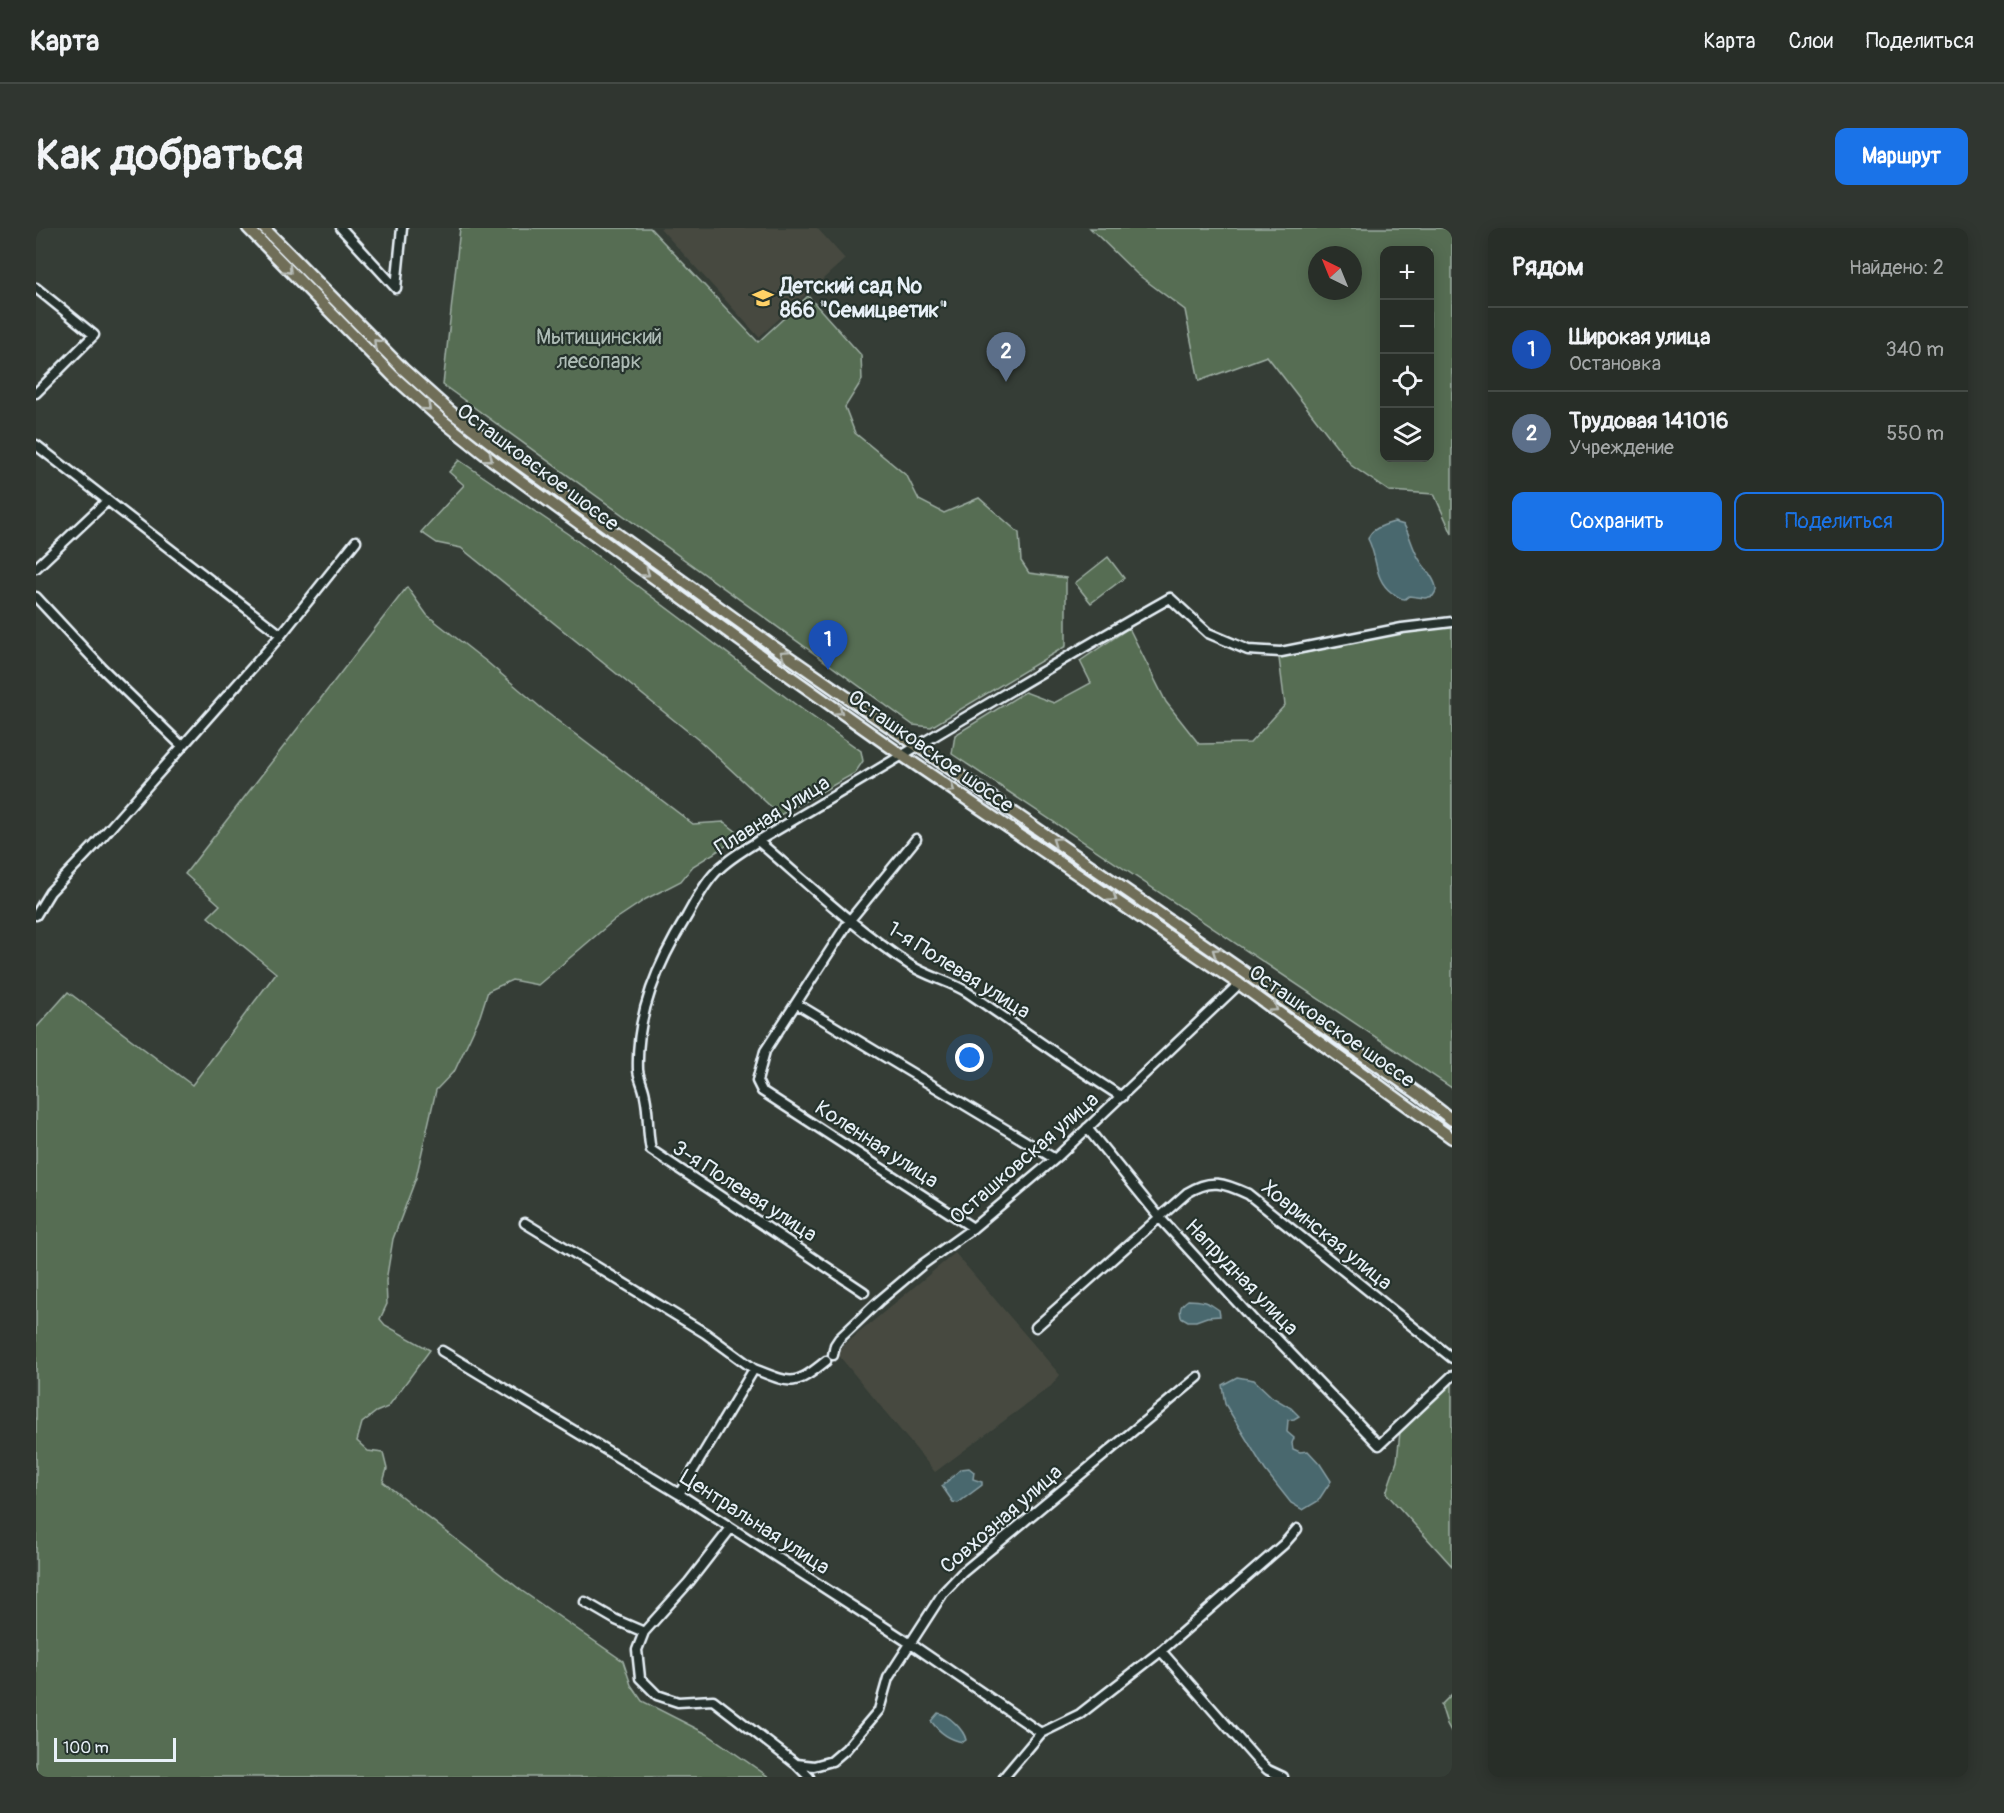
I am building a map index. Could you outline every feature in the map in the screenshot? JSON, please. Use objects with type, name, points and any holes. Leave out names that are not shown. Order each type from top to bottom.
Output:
[{"type":"main road","name":"Осташковское шоссе","points":[[248,228],[394,377],[443,421],[501,467],[764,658],[903,756],[1239,984],[1452,1138]]},
{"type":"main road","name":"Осташковское шоссе","points":[[264,228],[403,369],[451,412],[761,637],[1245,972],[1452,1120]]},
{"type":"street","points":[[341,228],[396,288],[402,228]]},
{"type":"street","points":[[36,288],[94,335],[36,393]]},
{"type":"street","points":[[36,445],[281,635]]},
{"type":"street","points":[[36,568],[107,501]]},
{"type":"street","points":[[36,915],[50,892],[95,845],[281,635],[356,540]]},
{"type":"street","points":[[36,597],[102,668],[182,746]]},
{"type":"street","name":"Плавная улица","points":[[645,1096],[638,1073],[639,1040],[644,1010],[657,969],[674,937],[715,873],[734,856],[758,841],[1052,665],[1170,598],[1208,633],[1248,650],[1281,652],[1402,628],[1452,622]]},
{"type":"street","points":[[916,839],[850,920],[797,1004],[1055,1159]]},
{"type":"street","name":"1-я Полевая улица","points":[[758,841],[850,920],[909,965],[965,991],[1065,1062],[1122,1097]]},
{"type":"street","name":"Осташковская улица","points":[[525,1223],[705,1333],[754,1369],[784,1381],[796,1381],[807,1377],[830,1358],[839,1339],[879,1301],[923,1264],[973,1228],[1055,1159],[1239,984]]},
{"type":"street","name":"Коленная улица","points":[[797,1004],[765,1052],[757,1081],[762,1090],[973,1228]]},
{"type":"street","name":"3-я Полевая улица","points":[[645,1096],[651,1150],[864,1292]]},
{"type":"street","name":"Напрудная улица","points":[[1087,1128],[1160,1218],[1257,1324],[1274,1336],[1379,1445],[1452,1376]]},
{"type":"street","name":"Ховринская улица","points":[[1036,1327],[1187,1193],[1201,1185],[1214,1183],[1234,1187],[1248,1194],[1452,1358]]},
{"type":"street","name":"Центральная улица","points":[[442,1351],[679,1494],[911,1644],[1041,1733]]},
{"type":"street","points":[[679,1494],[754,1369]]},
{"type":"street","name":"Совхозная улица","points":[[796,1764],[814,1766],[832,1761],[846,1749],[879,1710],[888,1678],[943,1593],[962,1573],[1198,1377]]},
{"type":"street","points":[[731,1528],[689,1582],[644,1632],[637,1650],[640,1678],[657,1695],[678,1702],[713,1700],[796,1764],[809,1777]]},
{"type":"street","points":[[1004,1777],[1041,1733],[1080,1714],[1161,1651],[1267,1560],[1297,1529]]},
{"type":"street","points":[[585,1602],[616,1620],[644,1632]]},
{"type":"street","points":[[1161,1651],[1257,1760],[1268,1770],[1284,1777]]},
{"type":"shaded area","name":"Детский сад № 866 \"Семицветик\"","points":[[660,228],[817,228],[845,259],[759,337]]},
{"type":"shaded area","points":[[955,1253],[1060,1375],[1051,1386],[935,1472],[836,1352]]},
{"type":"green space","name":"Мытищинский лесопарк","points":[[460,228],[650,228],[758,342],[808,296],[861,355],[862,380],[845,407],[855,433],[907,476],[919,500],[944,513],[979,498],[1019,533],[1021,561],[1029,573],[1066,578],[1066,646],[931,727],[913,725],[443,385]]},
{"type":"green space","points":[[1090,228],[1452,228],[1452,534],[1434,494],[1389,491],[1352,466],[1267,356],[1199,381],[1185,310],[1137,274]]},
{"type":"green space","points":[[459,460],[568,534],[861,751],[863,761],[855,773],[780,815],[701,742],[461,548],[437,543],[421,532],[464,485],[449,472]]},
{"type":"green space","points":[[1108,557],[1124,578],[1091,603],[1075,583]]},
{"type":"green space","points":[[407,587],[427,615],[546,712],[693,824],[724,822],[742,836],[693,866],[681,881],[646,899],[613,921],[538,985],[512,980],[488,991],[480,1016],[455,1070],[436,1090],[416,1178],[393,1239],[386,1281],[387,1304],[380,1319],[385,1325],[430,1350],[388,1407],[376,1412],[362,1423],[357,1441],[368,1451],[383,1453],[387,1469],[383,1482],[522,1591],[623,1661],[631,1685],[642,1701],[707,1734],[769,1777],[36,1777],[36,1028],[68,992],[192,1085],[276,973],[208,917],[220,905],[185,874]]},
{"type":"green space","points":[[1452,623],[1452,1088],[952,754],[955,735],[1025,692],[1054,703],[1091,683],[1080,661],[1129,628],[1166,702],[1199,744],[1250,743],[1285,705],[1279,658]]},
{"type":"green space","points":[[1452,1383],[1452,1566],[1386,1493],[1397,1461],[1400,1432]]},
{"type":"green space","points":[[1452,1694],[1452,1733],[1441,1705]]},
{"type":"water","points":[[1394,522],[1404,525],[1420,561],[1433,579],[1436,591],[1433,596],[1401,598],[1392,593],[1382,581],[1368,539],[1374,530]]},
{"type":"water","points":[[1188,1300],[1212,1305],[1219,1310],[1220,1316],[1188,1321],[1181,1317],[1180,1309]]},
{"type":"water","points":[[1237,1377],[1254,1380],[1272,1397],[1291,1408],[1299,1416],[1288,1420],[1287,1432],[1294,1438],[1293,1449],[1300,1452],[1308,1451],[1331,1481],[1318,1501],[1303,1510],[1291,1503],[1265,1470],[1225,1404],[1222,1385]]},
{"type":"water","points":[[969,1468],[974,1472],[973,1479],[982,1482],[982,1485],[958,1503],[953,1502],[942,1486],[961,1469]]},
{"type":"water","points":[[938,1713],[955,1723],[966,1740],[963,1742],[954,1739],[938,1729],[931,1721]]},
{"type":"place","name":"Детский сад № 866 \"Семицветик\"","points":[[763,298]]},
{"type":"place","name":"Трудовая 141016","points":[[1006,382]]},
{"type":"place","name":"Широкая улица","points":[[828,670]]}]
